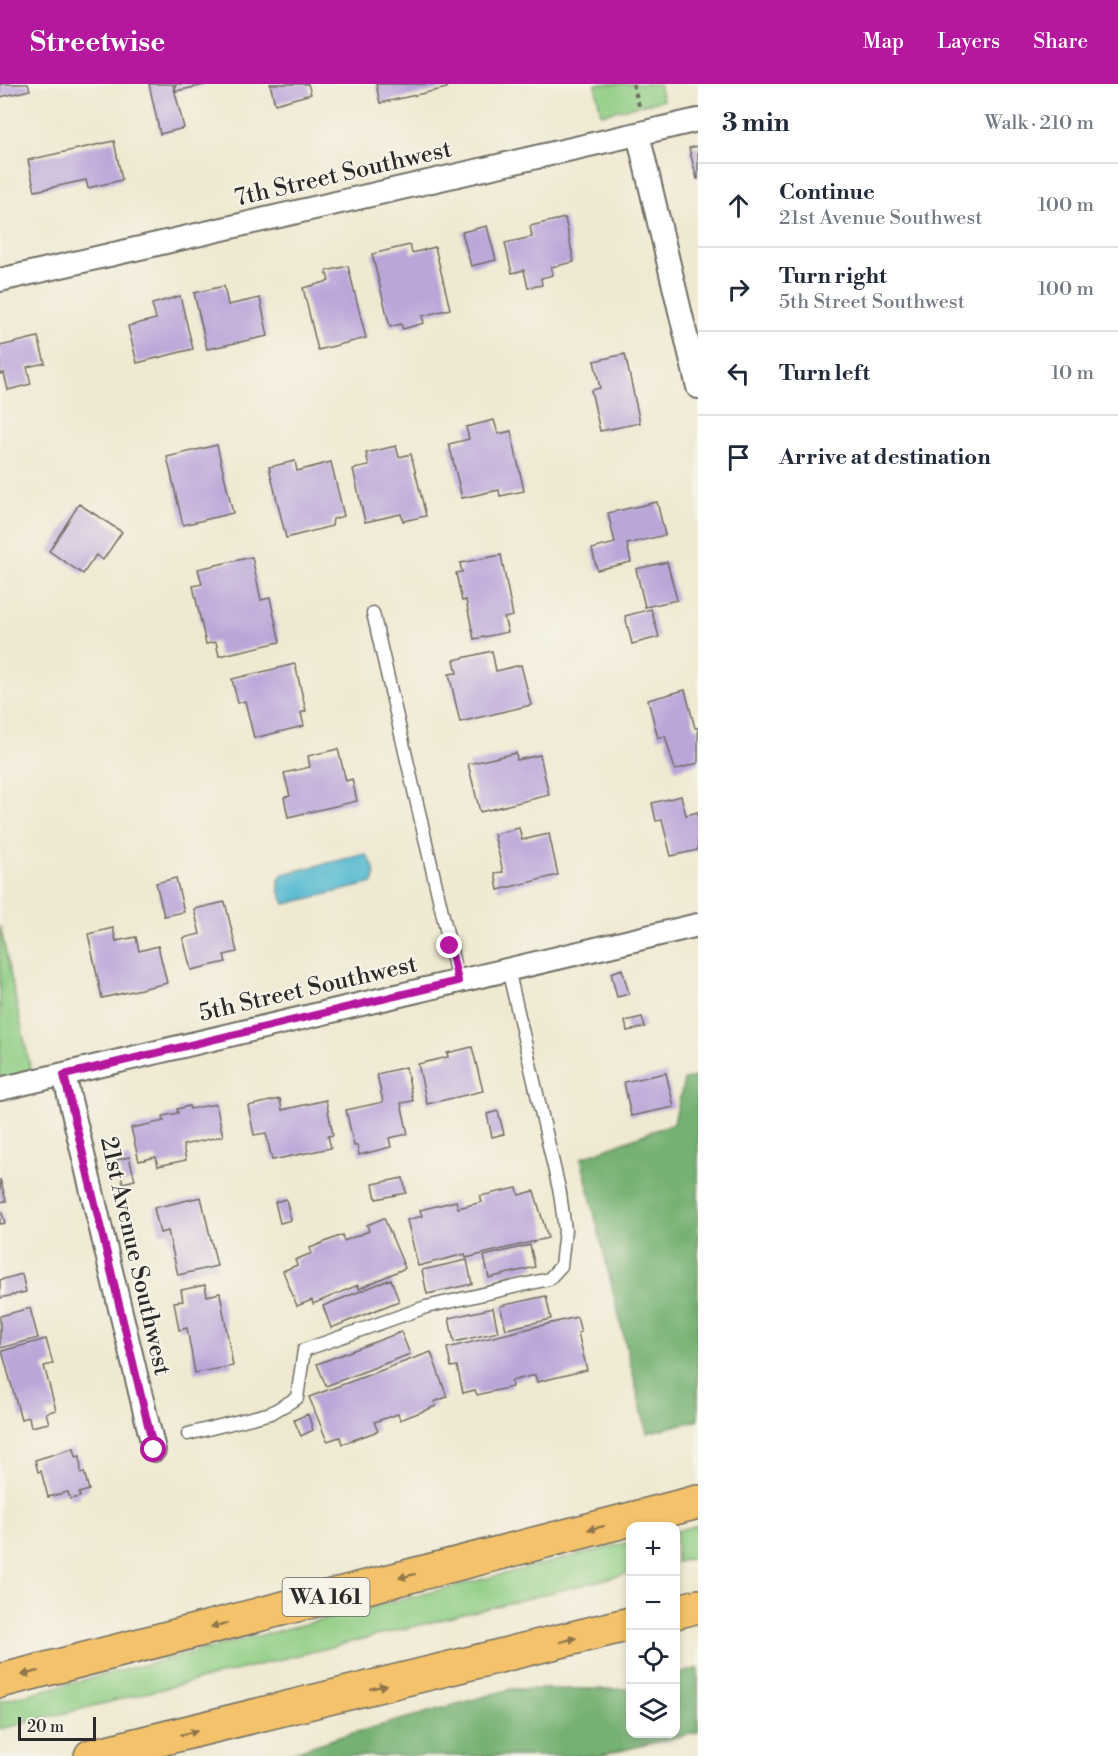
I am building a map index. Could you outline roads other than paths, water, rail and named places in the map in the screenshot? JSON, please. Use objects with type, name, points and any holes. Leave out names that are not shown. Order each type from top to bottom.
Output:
[{"type":"highway","name":"WA 161","points":[[0,1681],[698,1502]]},
{"type":"highway","points":[[680,1611],[698,1606]]},
{"type":"highway","points":[[91,1756],[487,1661],[626,1625]]},
{"type":"street","name":"7th Street Southwest","points":[[0,280],[698,120]]},
{"type":"street","points":[[638,134],[698,387]]},
{"type":"street","name":"5th Street Southwest","points":[[0,1089],[698,925]]},
{"type":"street","name":"21st Avenue Southwest","points":[[64,1075],[154,1450]]},
{"type":"lane","points":[[373,613],[458,981]]},
{"type":"lane","points":[[188,1434],[271,1413],[297,1398],[304,1350],[426,1307],[549,1280],[561,1266],[565,1230],[560,1193],[508,969]]},
{"type":"water","points":[[365,854],[374,867],[373,883],[285,904],[279,890],[279,879],[283,874]]}]
